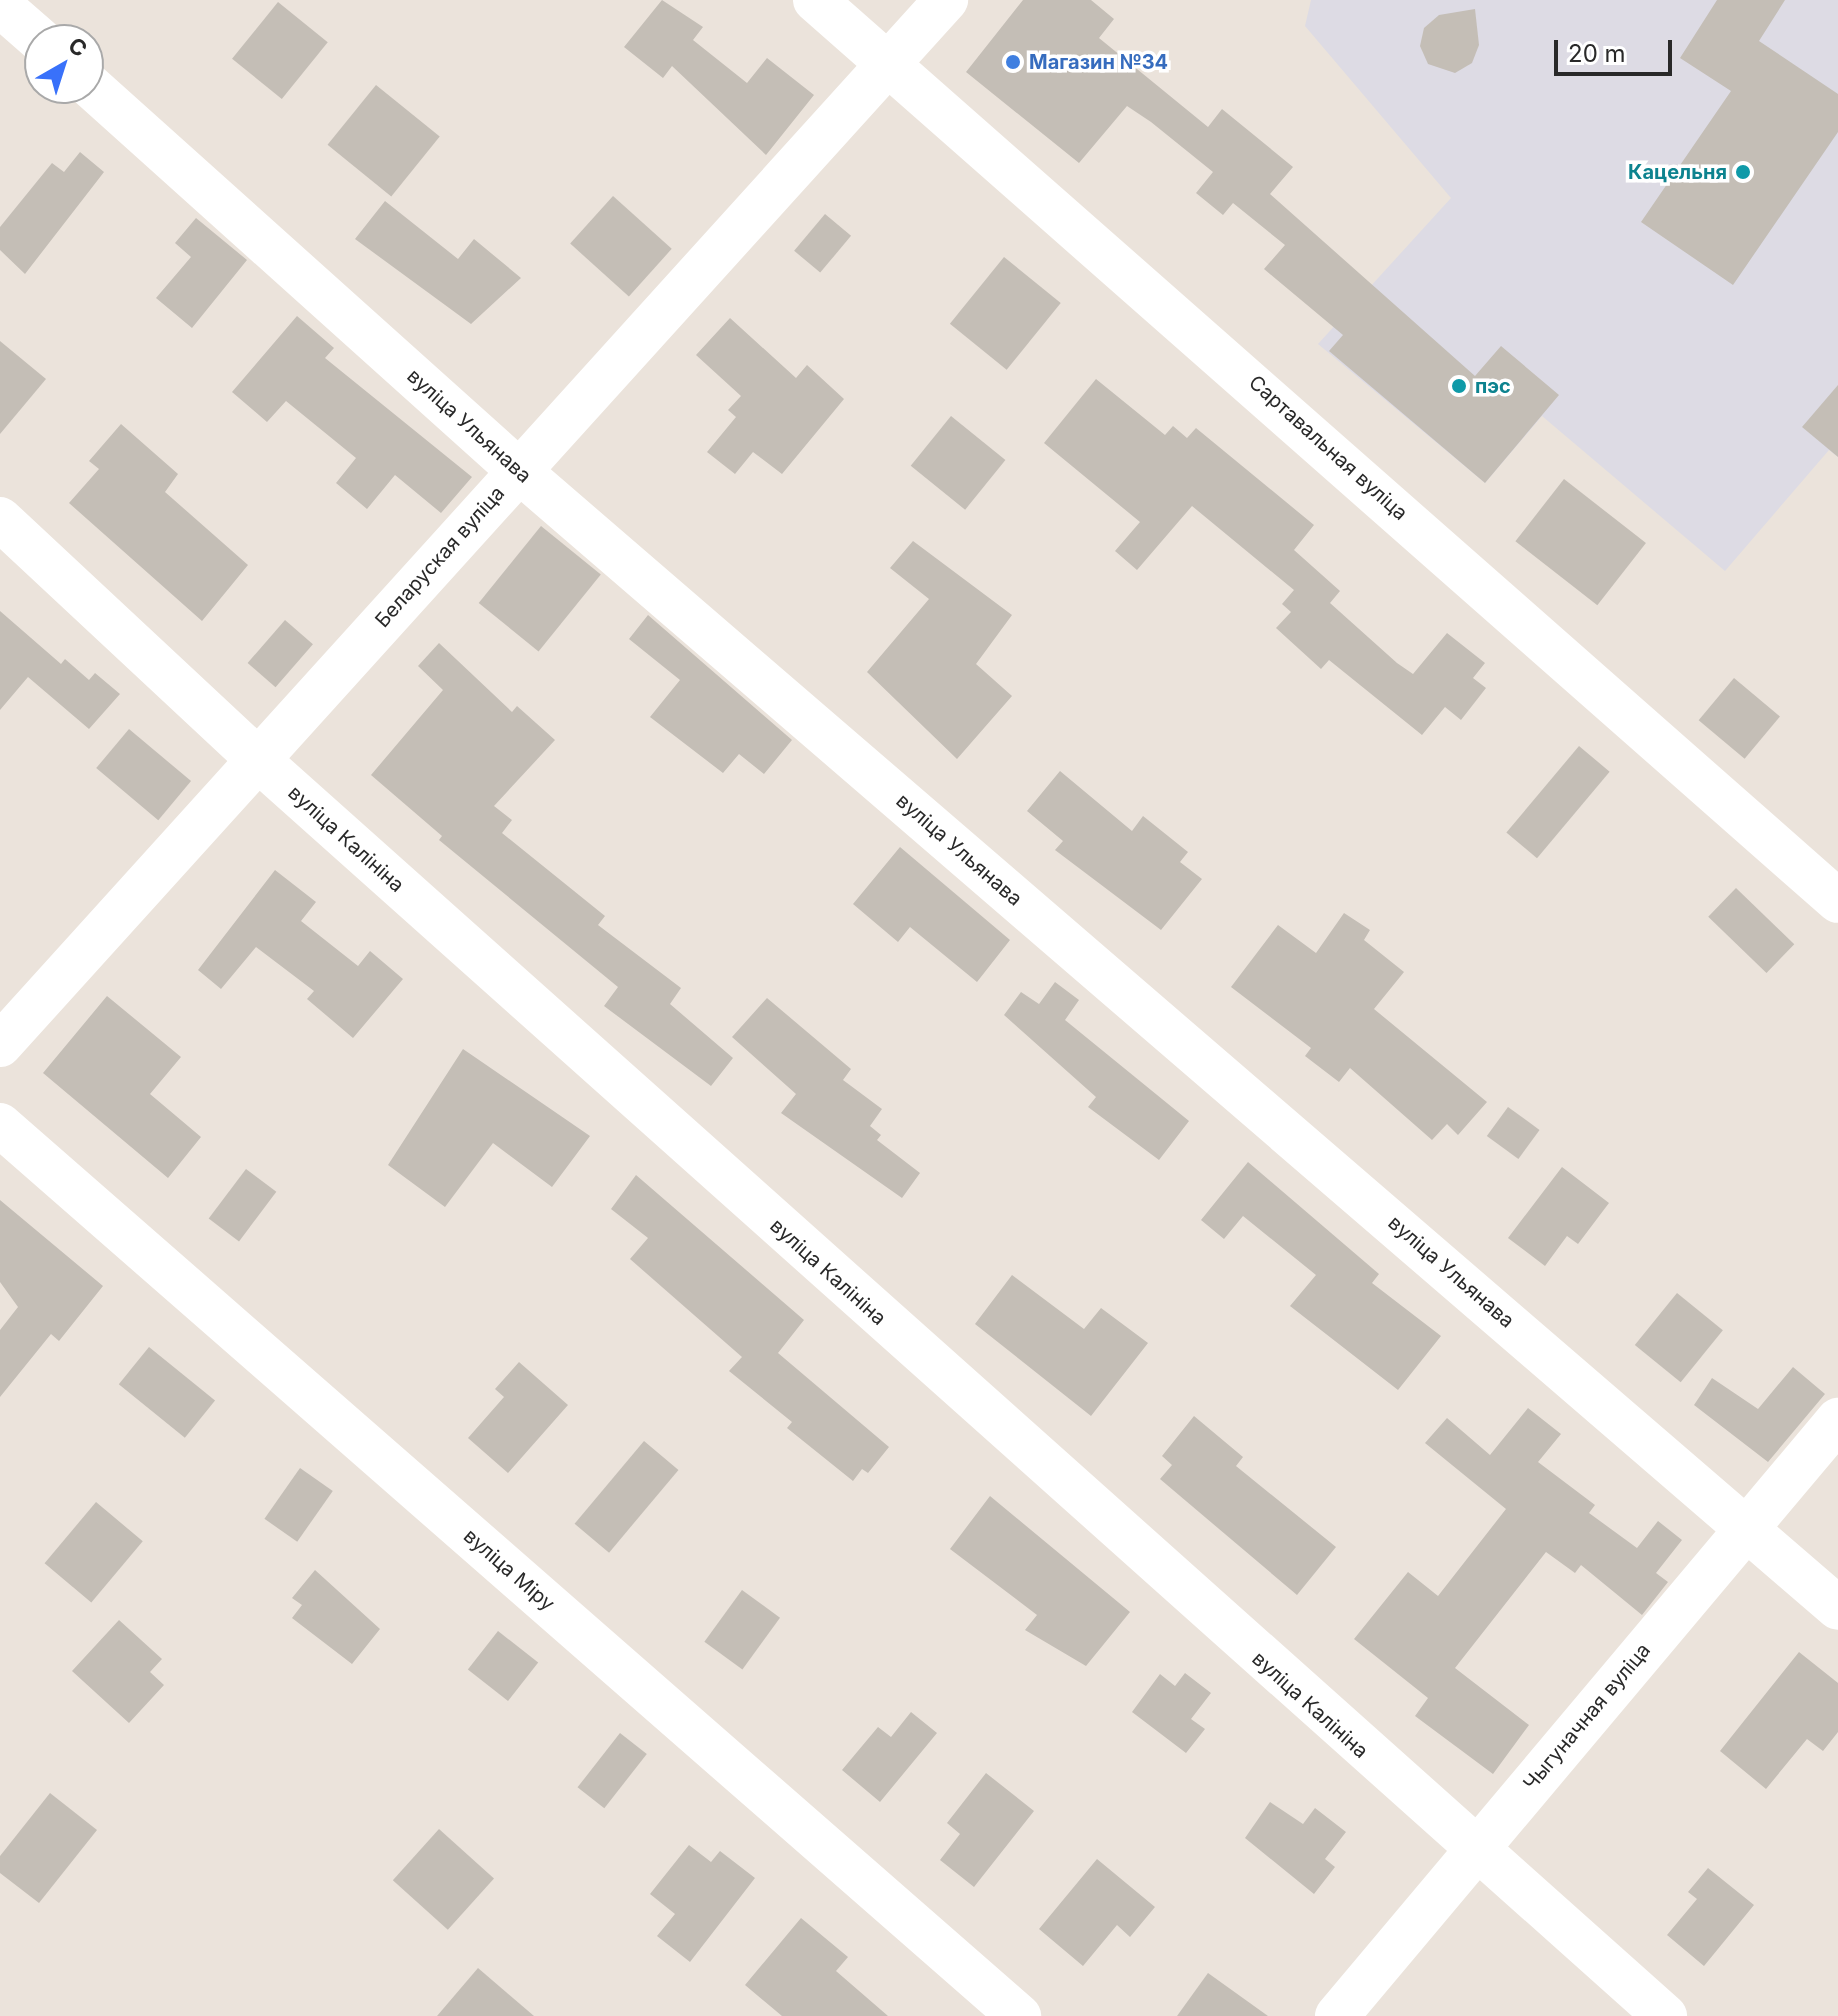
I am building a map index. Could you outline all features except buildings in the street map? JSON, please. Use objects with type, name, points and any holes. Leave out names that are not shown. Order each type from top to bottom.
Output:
[{"type":"street","name":"Сартавальная вуліца","points":[[815,0],[892,61],[1838,901]]},
{"type":"street","name":"Беларуская вуліца","points":[[0,1045],[256,758],[946,0]]},
{"type":"street","points":[[0,5],[24,26]]},
{"type":"street","name":"вуліца Ульянава","points":[[104,98],[519,471],[1838,1608]]},
{"type":"street","name":"вуліца Калініна","points":[[0,519],[256,758],[1474,1851],[1665,2016]]},
{"type":"street","name":"вуліца Міру","points":[[0,1125],[1019,2016]]},
{"type":"street","name":"Чыгуначная вуліца","points":[[1337,2016],[1838,1420]]},
{"type":"shaded area","points":[[1311,0],[1838,0],[1838,457],[1829,450],[1725,571],[1542,416],[1485,483],[1318,344],[1451,198],[1305,26]]},
{"type":"place","name":"Магазин №34","points":[[1013,62]]},
{"type":"place","name":"Кацельня","points":[[1743,172]]},
{"type":"place","name":"пэс","points":[[1459,386]]}]
